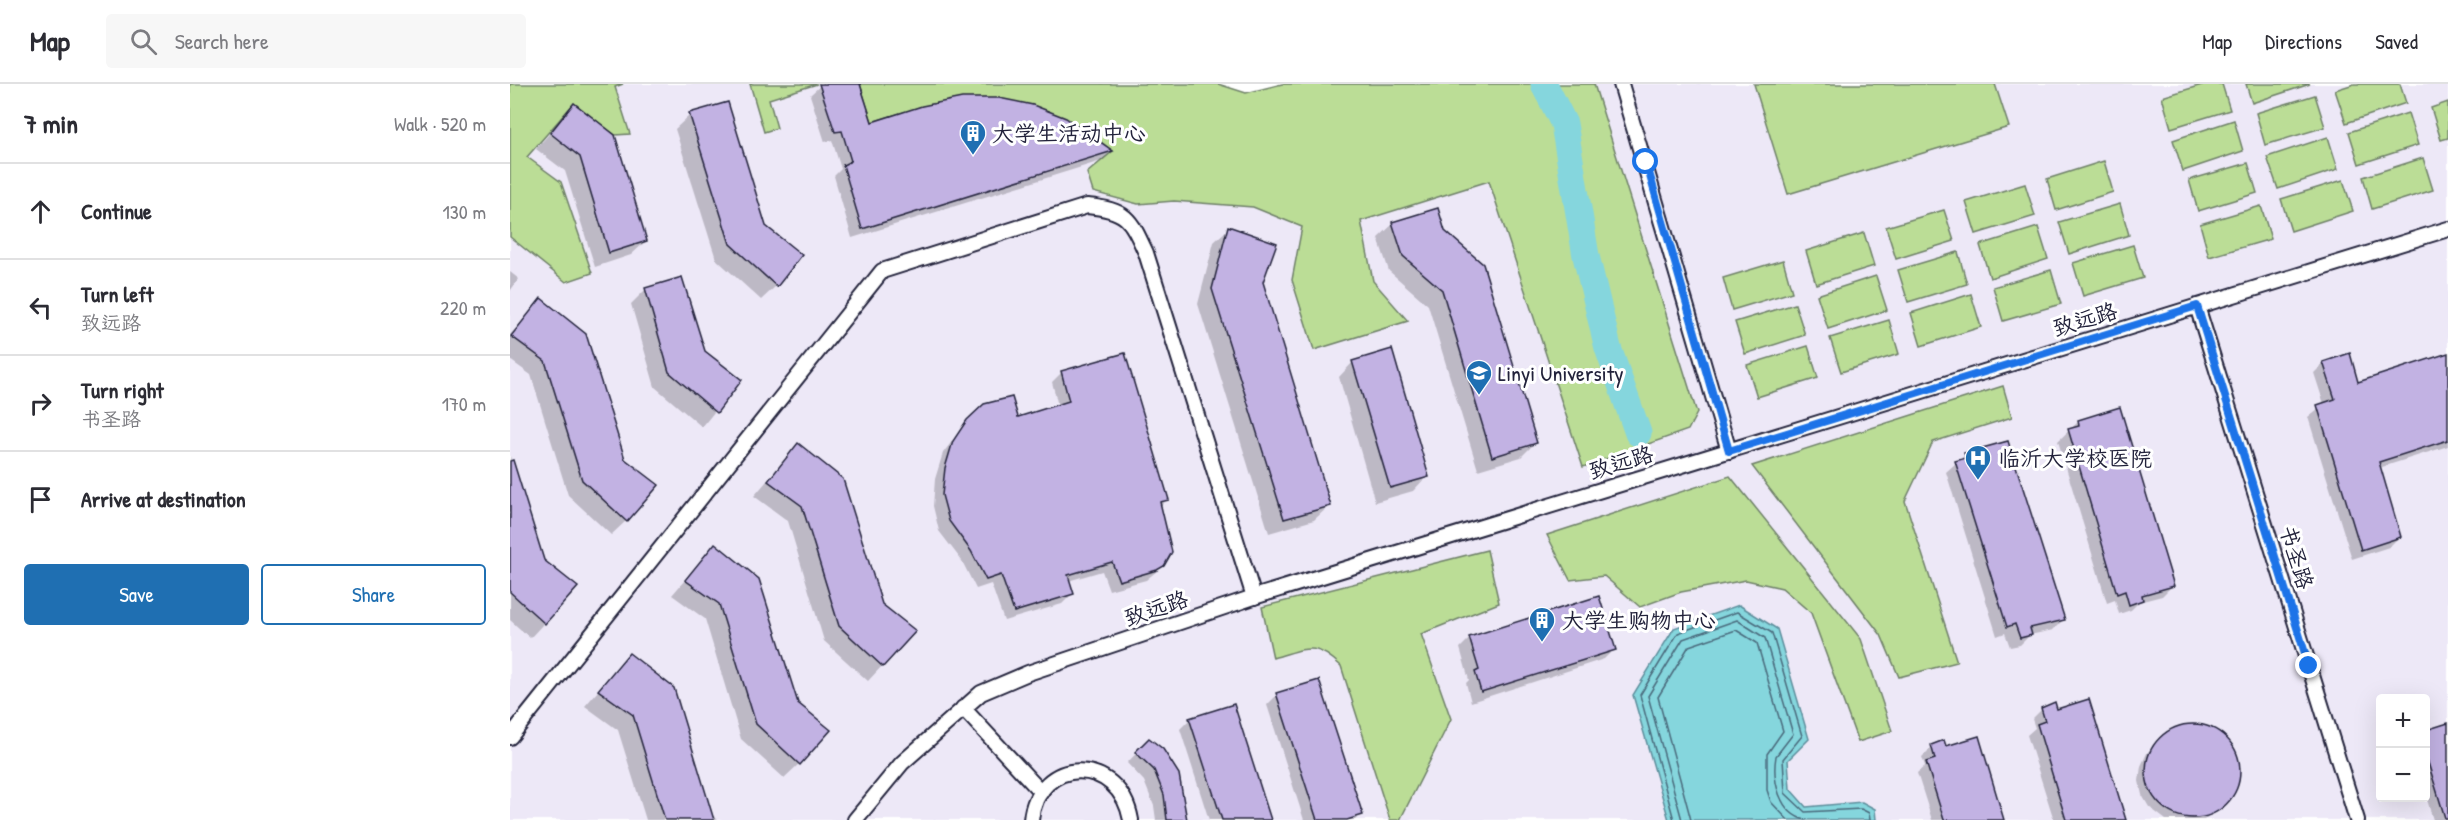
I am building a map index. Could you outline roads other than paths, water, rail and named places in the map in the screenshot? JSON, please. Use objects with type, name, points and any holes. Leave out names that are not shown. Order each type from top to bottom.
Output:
[{"type":"street","points":[[1621,84],[1729,451]]},
{"type":"street","points":[[510,737],[882,270],[1087,206],[1114,209],[1134,225],[1146,254],[1254,597]]},
{"type":"street","name":"致远路","points":[[855,820],[902,763],[963,708],[981,693],[1028,673],[1254,597],[2448,229]]},
{"type":"street","name":"书圣路","points":[[2197,306],[2357,820]]},
{"type":"street","points":[[963,708],[1041,792]]},
{"type":"street","points":[[1031,820],[1036,800],[1041,792],[1059,776],[1076,771],[1091,772],[1105,778],[1120,790],[1127,802],[1131,820]]},
{"type":"water","points":[[1739,605],[1777,629],[1809,739],[1788,760],[1790,789],[1806,807],[1862,802],[1875,809],[1876,820],[1669,820],[1633,695],[1674,628]]},
{"type":"waterway","points":[[1544,84],[1564,124],[1586,256],[1608,348],[1638,433]]},
{"type":"place","name":"大学生活动中心","points":[[973,156]]},
{"type":"place","name":"Linyi University","points":[[1479,396]]},
{"type":"place","name":"临沂大学校医院","points":[[1978,481]]},
{"type":"place","name":"大学生购物中心","points":[[1542,643]]}]
